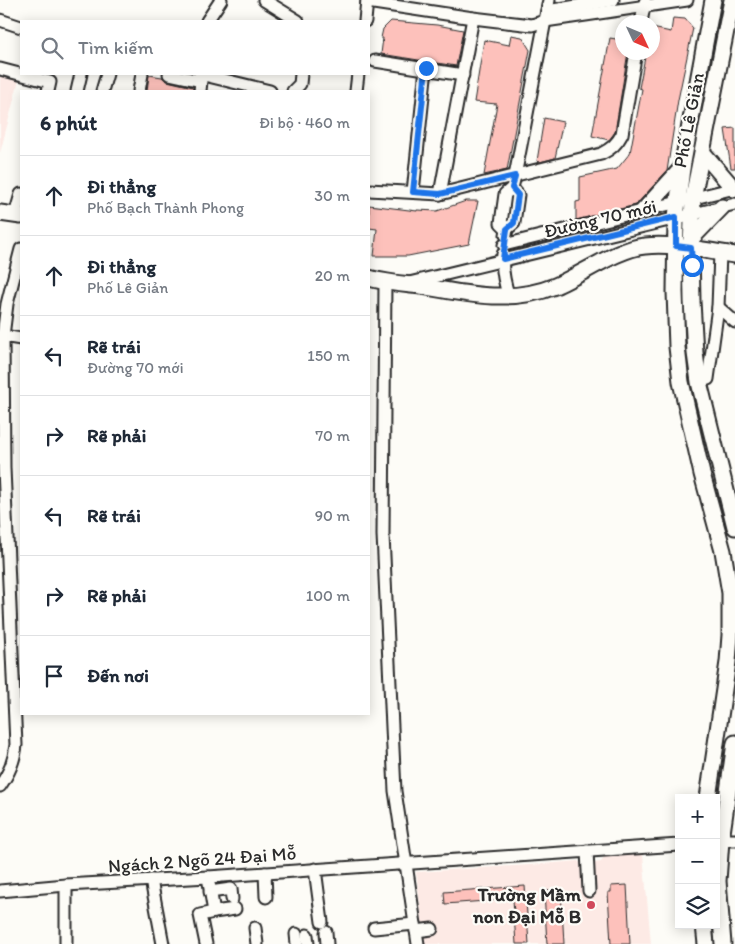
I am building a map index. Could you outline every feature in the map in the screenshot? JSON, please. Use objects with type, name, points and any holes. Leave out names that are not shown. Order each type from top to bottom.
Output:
[{"type":"main road","name":"Phố Lê Giản","points":[[709,794],[733,635],[730,593],[723,550],[702,474],[681,382],[675,292],[676,217],[682,168],[713,0]]},
{"type":"main road","name":"Phố Lê Giản","points":[[732,0],[693,198],[691,244],[692,301],[699,382],[735,527]]},
{"type":"main road","points":[[691,244],[731,197],[702,153]]},
{"type":"main road","points":[[644,211],[682,168]]},
{"type":"main road","points":[[370,278],[467,294],[509,297],[537,293],[572,278],[627,250],[644,246],[691,244],[728,254]]},
{"type":"main road","points":[[723,944],[718,881],[728,840],[735,743]]},
{"type":"main road","points":[[704,929],[706,944]]},
{"type":"street","points":[[211,20],[221,0]]},
{"type":"street","points":[[365,20],[367,1],[473,18],[532,25],[547,11],[613,0]]},
{"type":"street","points":[[547,11],[688,0]]},
{"type":"street","points":[[265,1],[296,20]]},
{"type":"street","points":[[509,297],[504,284],[504,245],[507,229],[514,223],[518,195],[512,188],[547,11]]},
{"type":"street","points":[[440,194],[473,18]]},
{"type":"street","points":[[0,20],[20,27]]},
{"type":"street","points":[[370,190],[440,194],[601,154],[610,150],[622,134],[635,60]]},
{"type":"street","points":[[375,62],[426,68],[463,75]]},
{"type":"street","points":[[413,192],[426,68]]},
{"type":"street","points":[[0,69],[20,74]]},
{"type":"street","points":[[22,75],[48,82]]},
{"type":"street","points":[[77,90],[81,75]]},
{"type":"street","points":[[102,90],[107,75]]},
{"type":"street","points":[[139,90],[142,75]]},
{"type":"street","points":[[174,75],[201,81],[200,90]]},
{"type":"street","points":[[204,75],[266,90]]},
{"type":"street","points":[[295,90],[300,84],[301,75]]},
{"type":"street","points":[[356,90],[358,75]]},
{"type":"street","points":[[12,215],[20,196]]},
{"type":"street","name":"Đường 70 mới","points":[[504,245],[693,198],[731,197]]},
{"type":"street","name":"Đường 70 mới","points":[[403,284],[676,217],[692,215],[731,197]]},
{"type":"street","points":[[0,786],[11,770],[16,745],[4,468],[3,336],[7,304],[20,253]]},
{"type":"street","points":[[699,382],[708,379],[718,307],[728,254]]},
{"type":"street","points":[[384,282],[383,535],[396,791],[418,944]]},
{"type":"street","points":[[718,307],[735,322]]},
{"type":"street","points":[[3,336],[20,339]]},
{"type":"street","name":"Ngách 2 Ngõ 24 Đại Mỗ","points":[[0,891],[66,885],[675,845]]},
{"type":"street","points":[[587,851],[589,891]]},
{"type":"street","points":[[315,869],[325,933]]},
{"type":"street","points":[[265,873],[266,897]]},
{"type":"street","points":[[208,877],[214,912]]},
{"type":"street","points":[[151,880],[163,944]]},
{"type":"street","points":[[66,885],[66,943]]},
{"type":"street","points":[[206,944],[200,915],[234,904],[231,889],[210,892]]},
{"type":"street","points":[[255,928],[258,944]]},
{"type":"street","points":[[374,928],[432,929]]},
{"type":"shaded area","points":[[0,71],[20,76],[0,153]]},
{"type":"shaded area","points":[[643,854],[651,944],[425,944],[416,872],[578,861],[583,865],[601,862],[604,857]]},
{"type":"building","points":[[673,18],[685,19],[693,28],[678,100],[667,171],[636,205],[576,220],[576,202],[580,201],[580,177],[617,169],[630,153],[642,89],[639,88],[644,60],[660,60],[660,30],[671,32]]},
{"type":"building","points":[[391,21],[437,25],[463,30],[456,66],[381,54],[383,29]]},
{"type":"building","points":[[511,35],[522,37],[530,50],[507,170],[484,175],[497,104],[474,102],[484,40],[509,45]]},
{"type":"building","points":[[610,38],[615,39],[615,60],[627,60],[615,132],[609,140],[592,136]]},
{"type":"building","points":[[149,75],[193,87],[193,90],[147,90]]},
{"type":"building","points":[[544,118],[563,122],[555,158],[540,162],[537,161]]},
{"type":"building","points":[[735,128],[735,168],[731,168],[725,129]]},
{"type":"building","points":[[466,201],[478,201],[469,244],[408,256],[374,256],[377,229],[370,228],[370,205],[417,211],[437,211]]},
{"type":"building","points":[[627,885],[630,944],[611,944],[608,892],[611,892],[611,886]]},
{"type":"building","points":[[525,886],[529,944],[516,944],[513,899],[445,904],[444,892]]},
{"type":"building","points":[[561,890],[564,944],[547,944],[544,891]]},
{"type":"place","name":"Trường Mầm non Đại Mỗ B","points":[[591,905]]},
{"type":"route","points":[[426,68],[413,192],[440,194],[515,176],[512,188],[518,195],[514,223],[507,229],[503,259],[676,217],[676,246],[691,248],[692,265]]}]
